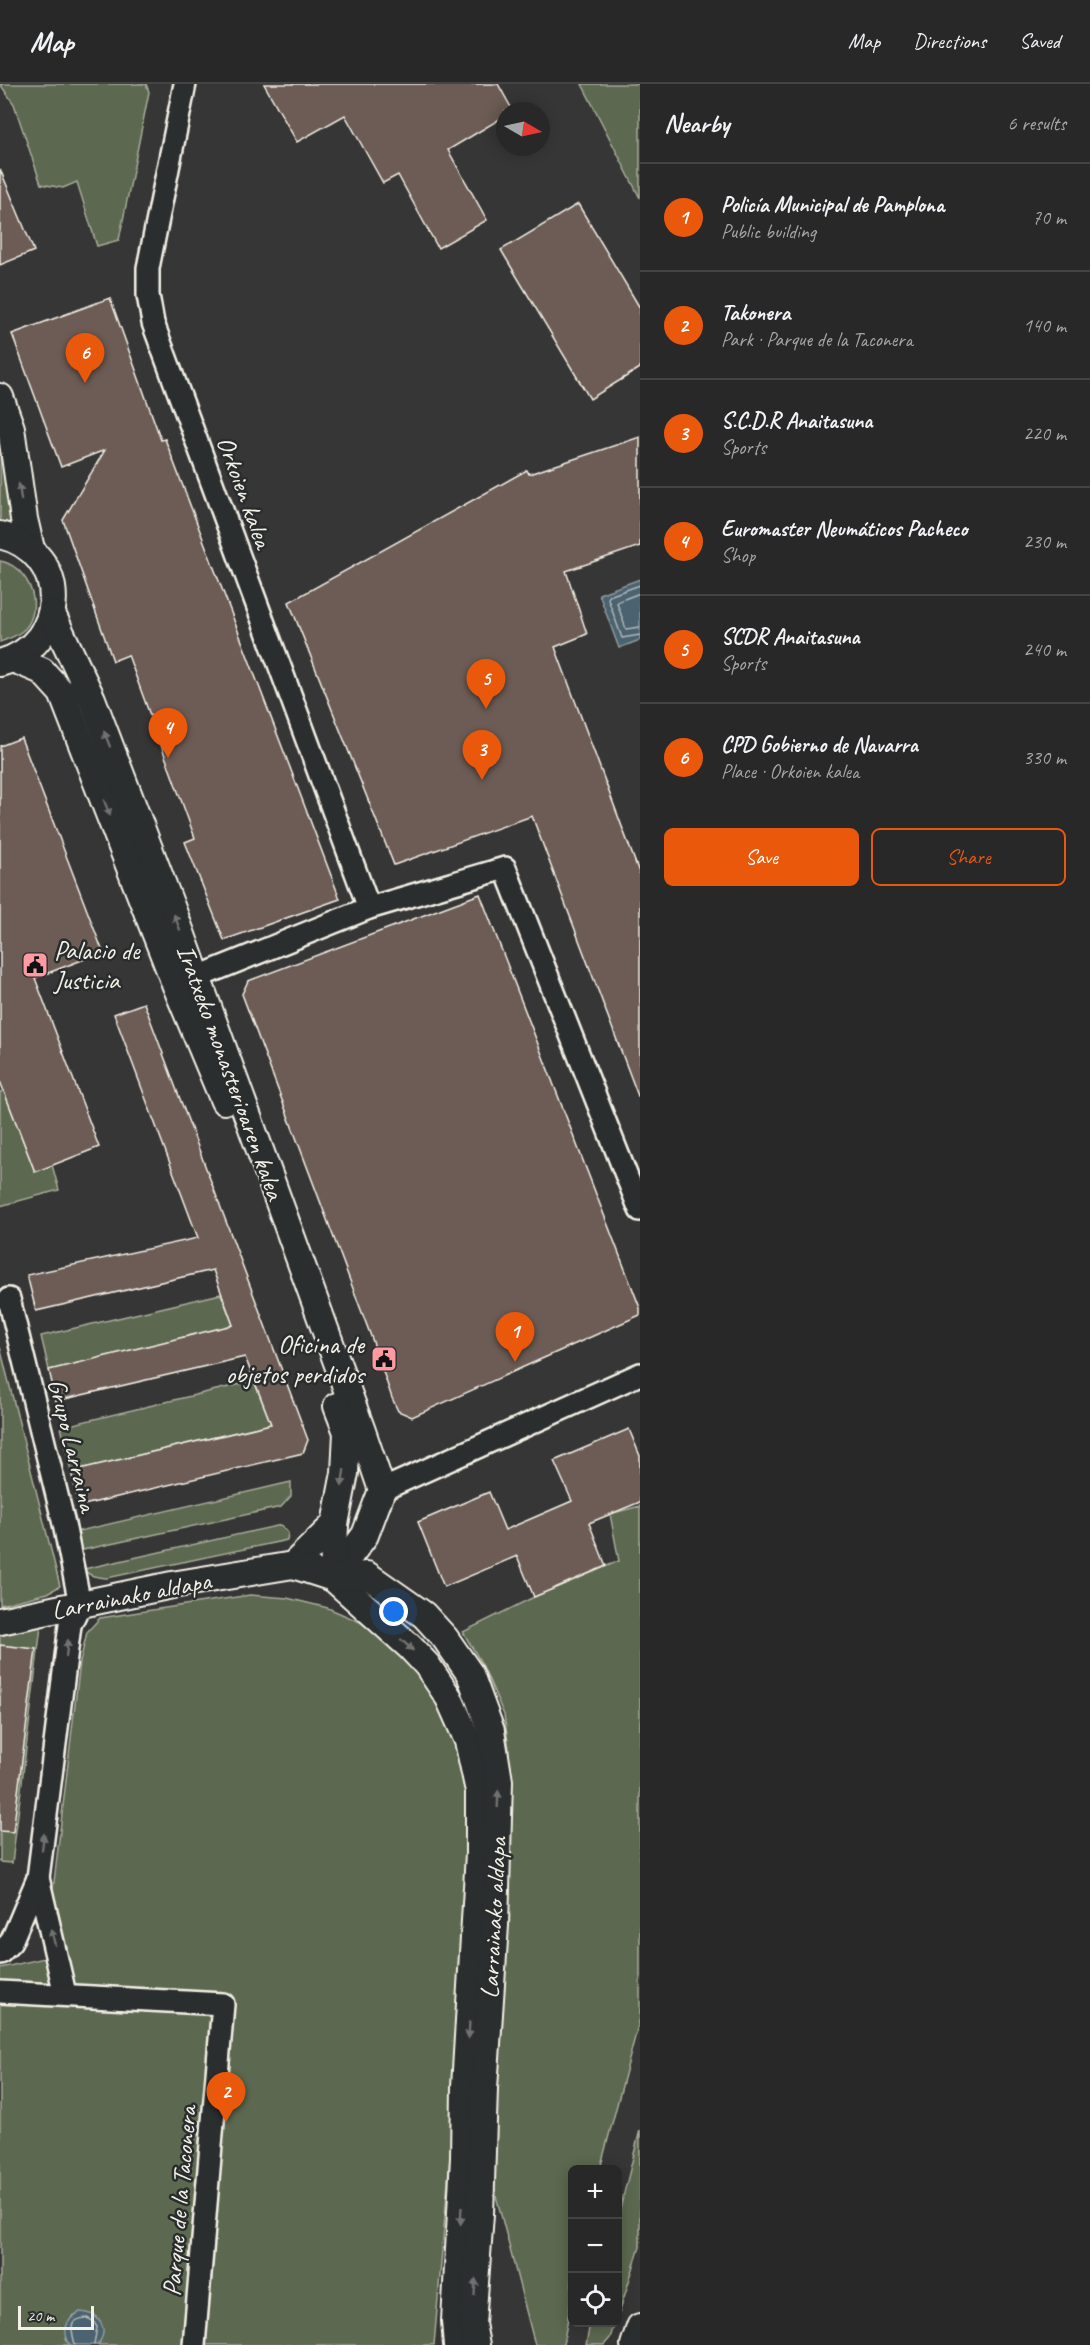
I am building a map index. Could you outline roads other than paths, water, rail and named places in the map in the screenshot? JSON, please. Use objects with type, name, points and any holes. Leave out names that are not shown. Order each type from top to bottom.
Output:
[{"type":"street","name":"Orkoien kalea","points":[[185,84],[148,268],[148,295],[153,323],[369,908]]},
{"type":"street","points":[[0,397],[11,428],[24,519],[31,549]]},
{"type":"street","points":[[0,535],[14,538],[31,549],[42,562],[50,579],[53,596],[52,614],[44,633],[30,649],[6,661]]},
{"type":"street","name":"Iratxeko monasterioaren kalea","points":[[52,614],[92,699],[230,1113],[347,1432],[345,1473],[335,1524],[333,1578]]},
{"type":"street","name":"Iratxeko monasterioaren kalea","points":[[6,661],[42,671],[62,693],[186,981],[362,1431],[382,1490]]},
{"type":"street","points":[[186,981],[369,908],[505,868],[640,1210]]},
{"type":"street","name":"Grupo Larraina","points":[[9,1299],[64,1524],[80,1604]]},
{"type":"street","points":[[333,1578],[365,1535],[382,1490],[640,1374]]},
{"type":"street","points":[[293,1565],[335,1524]]},
{"type":"street","points":[[365,1535],[367,1575]]},
{"type":"street","name":"Larrainako aldapa","points":[[0,1621],[172,1585],[293,1565],[333,1578],[367,1575],[424,1615],[445,1638],[470,1674],[491,1731],[499,1781],[495,1925],[472,2324],[476,2345]]},
{"type":"street","name":"Larrainako aldapa","points":[[333,1578],[410,1647],[432,1673],[449,1698],[468,1741],[479,1791],[479,1854],[465,2087],[464,2158],[455,2321],[457,2345]]},
{"type":"street","points":[[0,1953],[11,1942],[38,1878],[70,1625],[80,1604]]},
{"type":"street","points":[[38,1878],[65,1994]]},
{"type":"street","name":"Parque de la Taconera","points":[[0,1992],[223,2004],[194,2345]]},
{"type":"street","points":[[634,2345],[640,2326]]},
{"type":"water","points":[[640,579],[640,640],[619,648],[599,594]]},
{"type":"water","points":[[80,2312],[92,2315],[100,2322],[103,2333],[97,2345],[70,2345],[66,2335],[66,2326]]},
{"type":"place","name":"CPD Gobierno de Navarra","points":[[85,383]]},
{"type":"place","name":"SCDR Anaitasuna","points":[[486,709]]},
{"type":"place","name":"Euromaster Neumáticos Pacheco","points":[[168,758]]},
{"type":"place","name":"S.C.D.R Anaitasuna","points":[[482,780]]},
{"type":"place","name":"Palacio de Justicia","points":[[35,965]]},
{"type":"place","name":"Oficina de objetos perdidos","points":[[384,1359]]},
{"type":"place","name":"Policía Municipal de Pamplona","points":[[515,1362]]},
{"type":"place","name":"Takonera","points":[[226,2122]]}]
